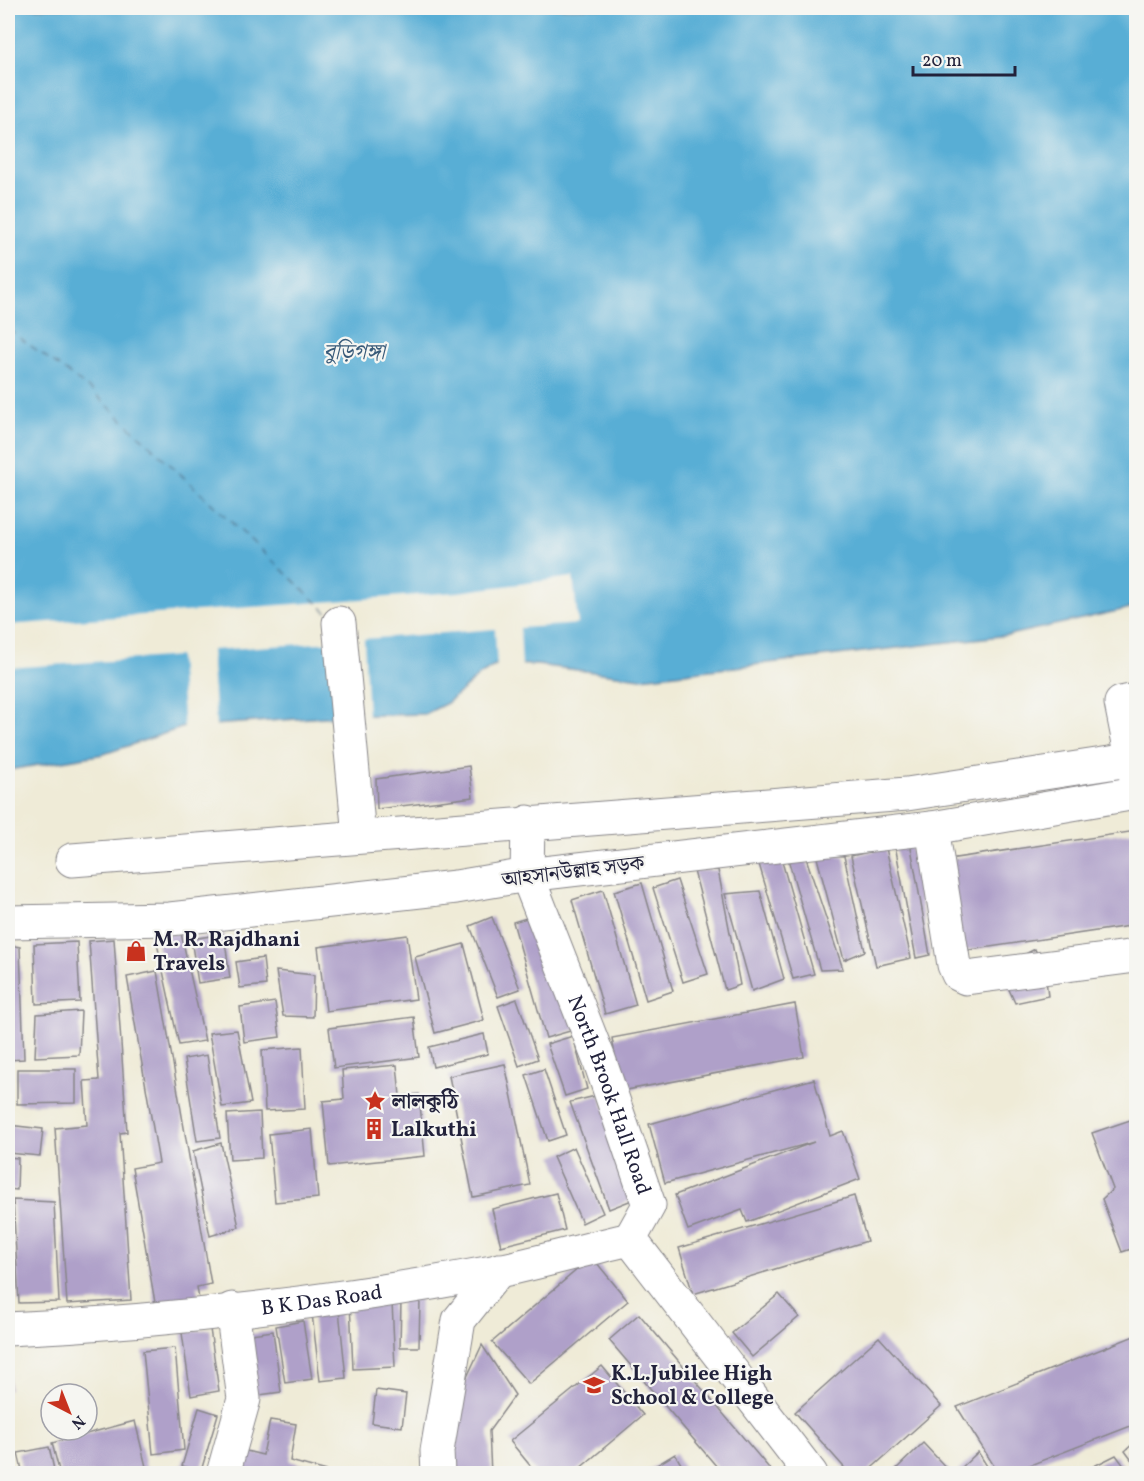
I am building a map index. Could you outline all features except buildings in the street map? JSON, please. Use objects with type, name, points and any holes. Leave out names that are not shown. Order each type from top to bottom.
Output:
[{"type":"street","points":[[339,623],[359,836]]},
{"type":"street","points":[[72,860],[528,822],[907,794],[1135,766],[1121,703],[1137,700]]},
{"type":"street","name":"আহসানউল্লাহ সড়ক","points":[[8,922],[170,919],[472,885],[527,875],[932,828],[1137,793]]},
{"type":"street","points":[[527,875],[528,822]]},
{"type":"street","points":[[932,828],[954,965],[958,974],[966,978],[1137,956]]},
{"type":"street","name":"North Brook Hall Road","points":[[527,875],[599,1059],[649,1205],[630,1239]]},
{"type":"street","points":[[630,1239],[811,1473]]},
{"type":"street","name":"B K Das Road","points":[[8,1329],[110,1324],[342,1297],[499,1270],[630,1239]]},
{"type":"street","points":[[438,1473],[437,1450],[459,1320],[499,1270]]},
{"type":"street","points":[[223,1473],[244,1399],[232,1309]]},
{"type":"water","name":"বুড়িগঙ্গা","points":[[8,8],[1136,8],[1136,607],[1009,635],[641,678],[537,665],[497,664],[447,703],[425,714],[339,716],[184,727],[104,754],[8,770]]},
{"type":"pier","points":[[573,577],[578,624],[520,628],[522,667],[497,667],[495,629],[364,639],[368,717],[339,719],[334,642],[211,650],[216,726],[184,730],[179,656],[8,668],[8,625],[458,592]]},
{"type":"ferry route","points":[[8,329],[91,390],[327,612]]},
{"type":"place","name":"M. R. Rajdhani Travels","points":[[136,951]]},
{"type":"place","name":"লালকুঠি","points":[[375,1101]]},
{"type":"place","name":"Lalkuthi","points":[[374,1129]]},
{"type":"place","name":"K.L.Jubilee High School & College","points":[[594,1385]]}]
